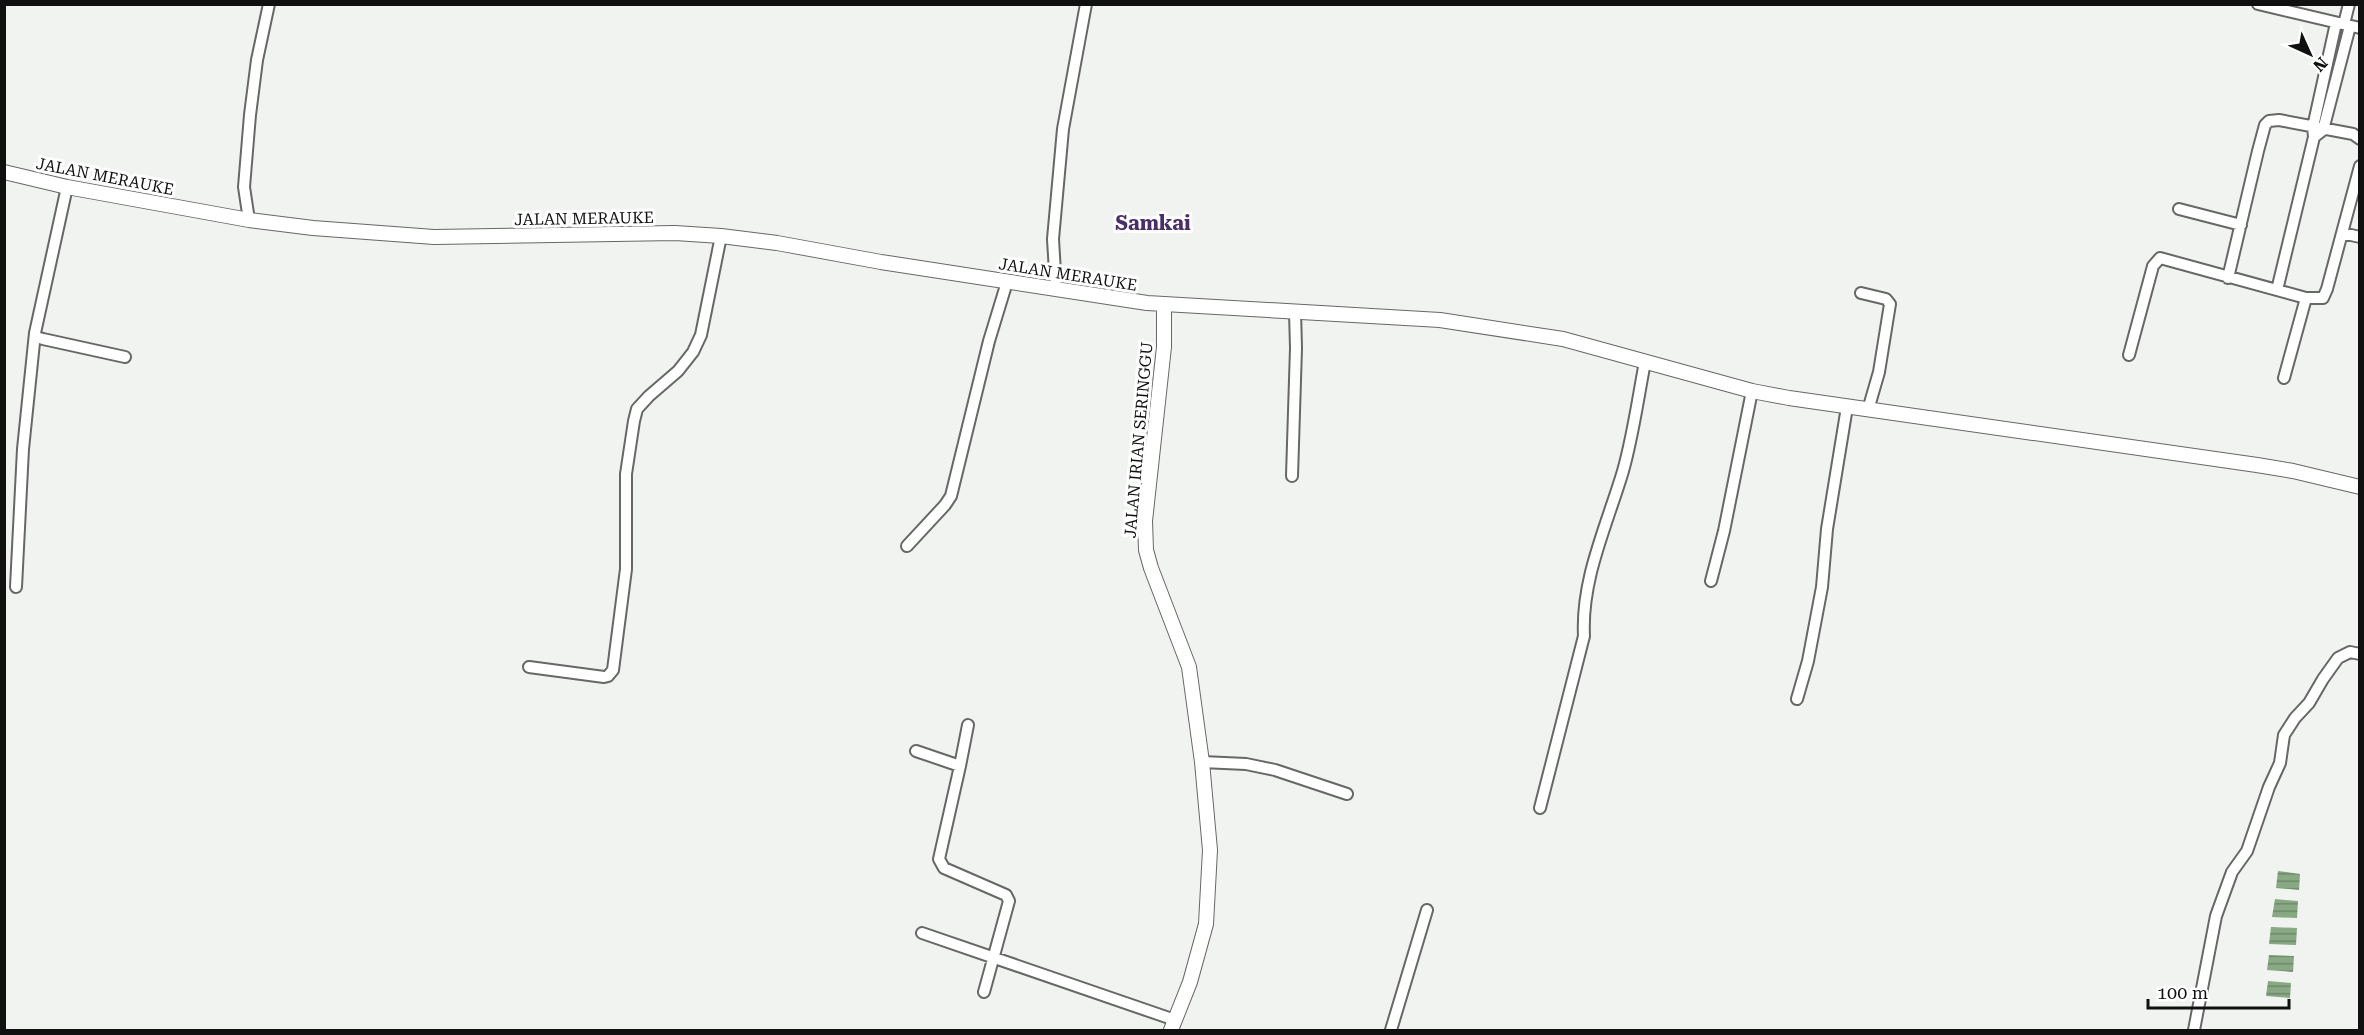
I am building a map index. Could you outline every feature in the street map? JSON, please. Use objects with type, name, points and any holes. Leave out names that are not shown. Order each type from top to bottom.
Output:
[{"type":"street","points":[[249,220],[244,187],[250,115],[257,60],[269,4]]},
{"type":"street","points":[[1056,290],[1053,239],[1063,129],[1086,4]]},
{"type":"street","points":[[2258,4],[2347,25]]},
{"type":"street","points":[[2277,290],[2317,131],[2347,25],[2349,4]]},
{"type":"street","points":[[2228,278],[2265,125],[2272,120],[2317,131],[2353,134],[2360,139]]},
{"type":"street","points":[[2128,355],[2156,260],[2163,258],[2306,298],[2320,299],[2325,295],[2360,166]]},
{"type":"street","name":"JALAN MERAUKE","points":[[4,172],[67,187],[249,220],[343,231],[434,237],[675,233],[721,236],[777,243],[1056,290],[1164,304],[1440,320],[1563,339],[1752,391],[1847,407],[2257,465],[2360,487]]},
{"type":"street","points":[[16,587],[23,449],[35,333],[67,187]]},
{"type":"street","points":[[2179,209],[2241,225]]},
{"type":"street","points":[[2342,233],[2360,237]]},
{"type":"street","points":[[529,667],[604,676],[608,676],[613,670],[626,569],[626,474],[634,421],[638,409],[649,396],[678,371],[693,352],[701,335],[721,236]]},
{"type":"street","points":[[907,546],[951,496],[989,341],[1007,282]]},
{"type":"street","points":[[1861,293],[1886,299],[1890,304],[1878,372],[1868,410]]},
{"type":"street","points":[[2284,378],[2306,298]]},
{"type":"street","name":"JALAN IRIAN SERINGGU","points":[[1164,304],[1164,347],[1144,521],[1146,550],[1189,667],[1202,762],[1210,850],[1206,924],[1199,953],[1173,1025]]},
{"type":"street","points":[[1292,476],[1295,312]]},
{"type":"street","points":[[35,333],[36,337],[43,339],[125,357]]},
{"type":"street","points":[[1540,808],[1584,636],[1582,610],[1595,559],[1624,468],[1645,362]]},
{"type":"street","points":[[1711,581],[1724,531],[1752,391]]},
{"type":"street","points":[[1797,699],[1808,661],[1821,587],[1827,528],[1847,407]]},
{"type":"street","points":[[2194,1030],[2216,916],[2232,872],[2247,851],[2269,787],[2280,763],[2284,735],[2309,703],[2338,658],[2350,651],[2360,654]]},
{"type":"street","points":[[968,725],[939,859],[944,868],[1006,895],[1009,901],[984,992]]},
{"type":"street","points":[[916,751],[960,766]]},
{"type":"street","points":[[1202,762],[1254,765],[1347,794]]},
{"type":"street","points":[[1391,1030],[1426,910]]},
{"type":"street","points":[[922,933],[1173,1025]]},
{"type":"shaded area","points":[[2278,871],[2300,874],[2299,890],[2276,888]]},
{"type":"shaded area","points":[[2275,899],[2298,901],[2297,918],[2272,917]]},
{"type":"shaded area","points":[[2271,927],[2297,928],[2296,945],[2269,944]]},
{"type":"shaded area","points":[[2269,955],[2294,956],[2293,972],[2267,970]]},
{"type":"shaded area","points":[[2268,981],[2291,983],[2290,998],[2266,996]]},
{"type":"district","name":"Samkai","points":[[1153,223]]}]
